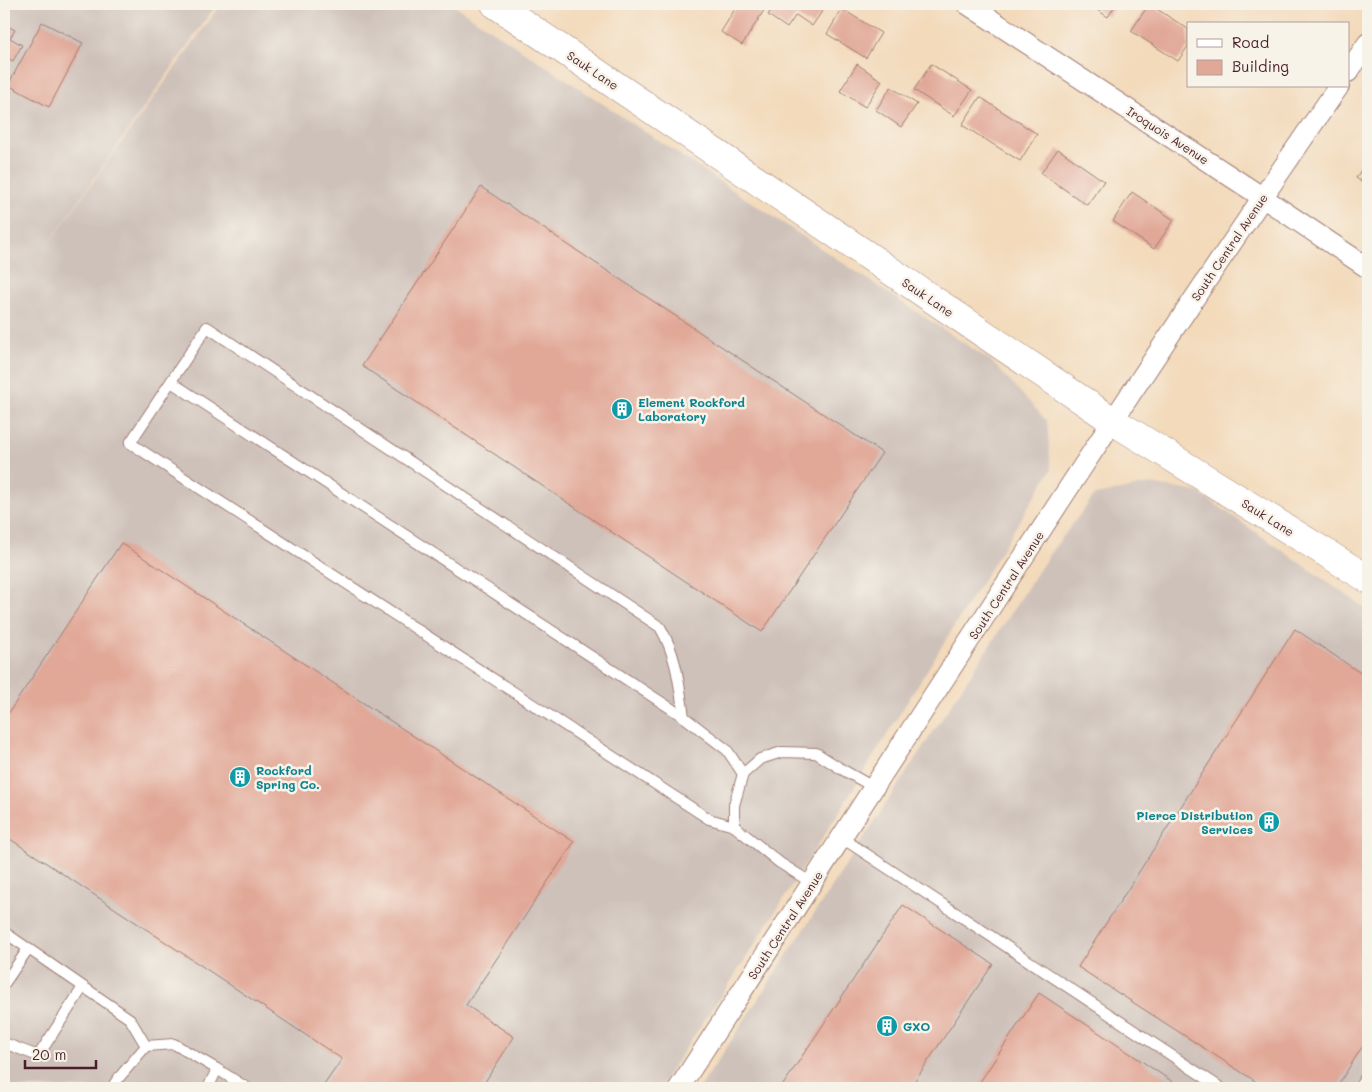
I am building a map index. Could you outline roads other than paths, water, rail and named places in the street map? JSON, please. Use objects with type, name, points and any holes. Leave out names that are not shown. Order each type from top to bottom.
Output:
[{"type":"street","name":"Sauk Lane","points":[[495,4],[1113,421],[1368,579]]},
{"type":"street","name":"Iroquois Avenue","points":[[967,4],[1368,268]]},
{"type":"street","points":[[1350,69],[1368,44]]},
{"type":"street","name":"South Central Avenue","points":[[679,1088],[1113,421],[1262,197],[1338,88]]},
{"type":"lane","points":[[684,717],[678,671],[668,640],[660,627],[207,327],[130,444],[709,819],[734,826],[780,864],[812,883]]},
{"type":"lane","points":[[171,382],[684,717],[727,750],[743,774]]},
{"type":"lane","points":[[734,826],[734,805],[743,774],[760,759],[782,752],[816,753],[875,788]]},
{"type":"lane","points":[[842,838],[1222,1088]]},
{"type":"lane","points":[[4,932],[130,1019],[146,1046]]},
{"type":"lane","points":[[4,984],[28,949]]},
{"type":"lane","points":[[4,1043],[38,1056],[83,987]]},
{"type":"lane","points":[[112,1088],[116,1080],[146,1046],[174,1044],[247,1088]]},
{"type":"lane","points":[[208,1088],[217,1069]]},
{"type":"lane","points":[[1359,1088],[1368,1074]]},
{"type":"place","name":"Element Rockford Laboratory","points":[[622,409]]},
{"type":"place","name":"Rockford Spring Co.","points":[[240,777]]},
{"type":"place","name":"Pierce Distribution Services","points":[[1269,822]]},
{"type":"place","name":"GXO","points":[[887,1026]]}]
